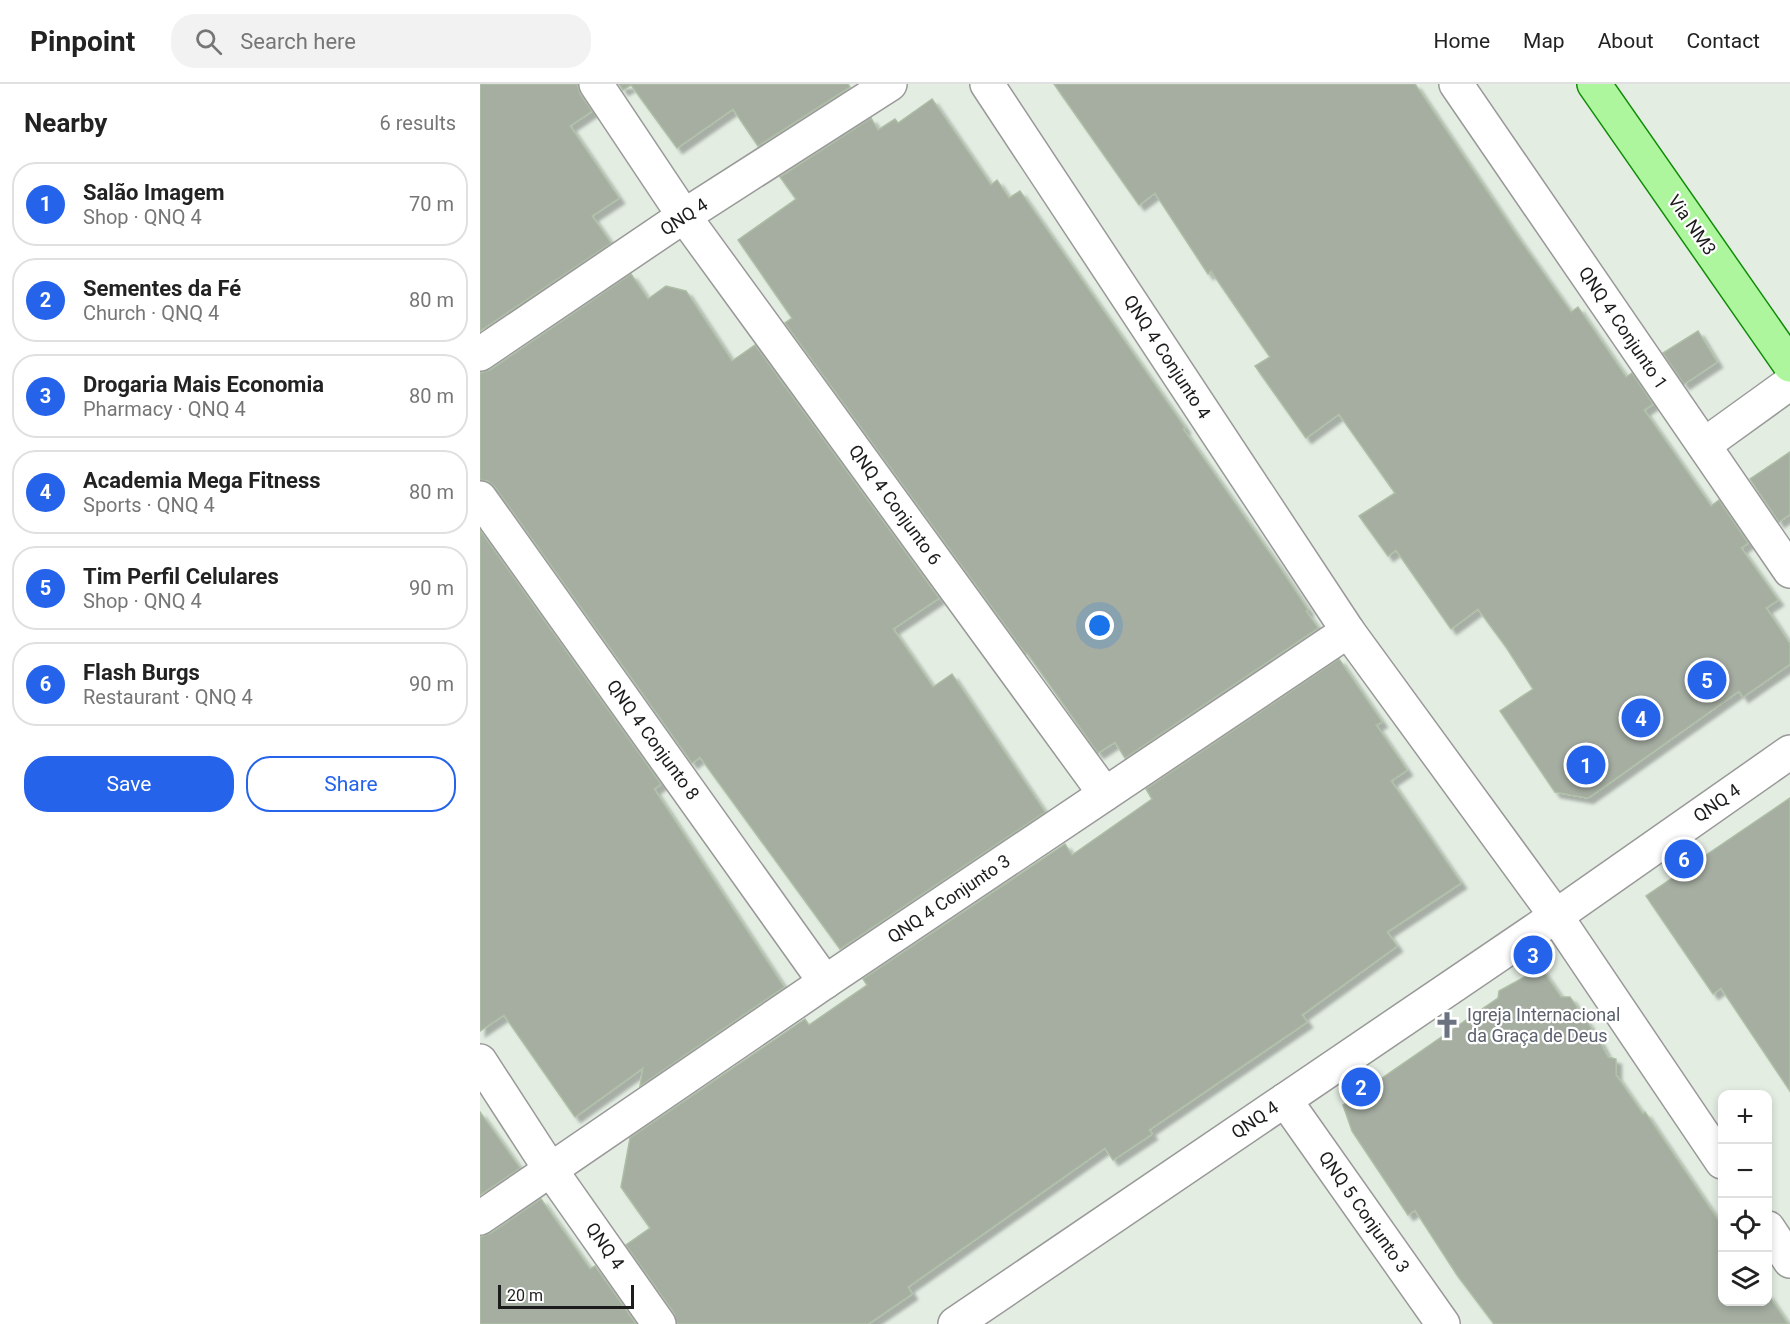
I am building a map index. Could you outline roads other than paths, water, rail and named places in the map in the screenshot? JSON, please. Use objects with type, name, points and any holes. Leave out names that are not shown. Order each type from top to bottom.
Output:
[{"type":"main road","name":"Via NM3","points":[[1594,84],[1790,365]]},
{"type":"street","name":"QNQ 4 Conjunto 6","points":[[596,84],[684,216],[1105,794]]},
{"type":"street","name":"QNQ 4","points":[[480,354],[684,216],[890,84]]},
{"type":"street","name":"QNQ 4 Conjunto 4","points":[[987,84],[1348,631]]},
{"type":"street","name":"QNQ 4 Conjunto 1","points":[[1456,84],[1790,571]]},
{"type":"street","points":[[1704,445],[1790,383]]},
{"type":"street","name":"QNQ 4 Conjunto 8","points":[[480,498],[825,982]]},
{"type":"street","name":"QNQ 4 Conjunto 3","points":[[480,1218],[825,982],[1348,631]]},
{"type":"street","points":[[1348,631],[1556,916],[1718,1156]]},
{"type":"street","name":"QNQ 4","points":[[955,1324],[1556,916],[1790,752]]},
{"type":"street","name":"QNQ 4","points":[[480,1061],[550,1168],[659,1324]]},
{"type":"street","name":"QNQ 5 Conjunto 3","points":[[1285,1100],[1443,1324]]},
{"type":"street","points":[[1772,1235],[1790,1261]]},
{"type":"place","name":"Tim Perfil Celulares","points":[[1707,680]]},
{"type":"place","name":"Academia Mega Fitness","points":[[1641,718]]},
{"type":"place","name":"Salão Imagem","points":[[1586,765]]},
{"type":"place","name":"Flash Burgs","points":[[1684,859]]},
{"type":"place","name":"Drogaria Mais Economia","points":[[1533,955]]},
{"type":"place","name":"Igreja Internacional da Graça de Deus","points":[[1447,1025]]},
{"type":"place","name":"Sementes da Fé","points":[[1361,1087]]}]
